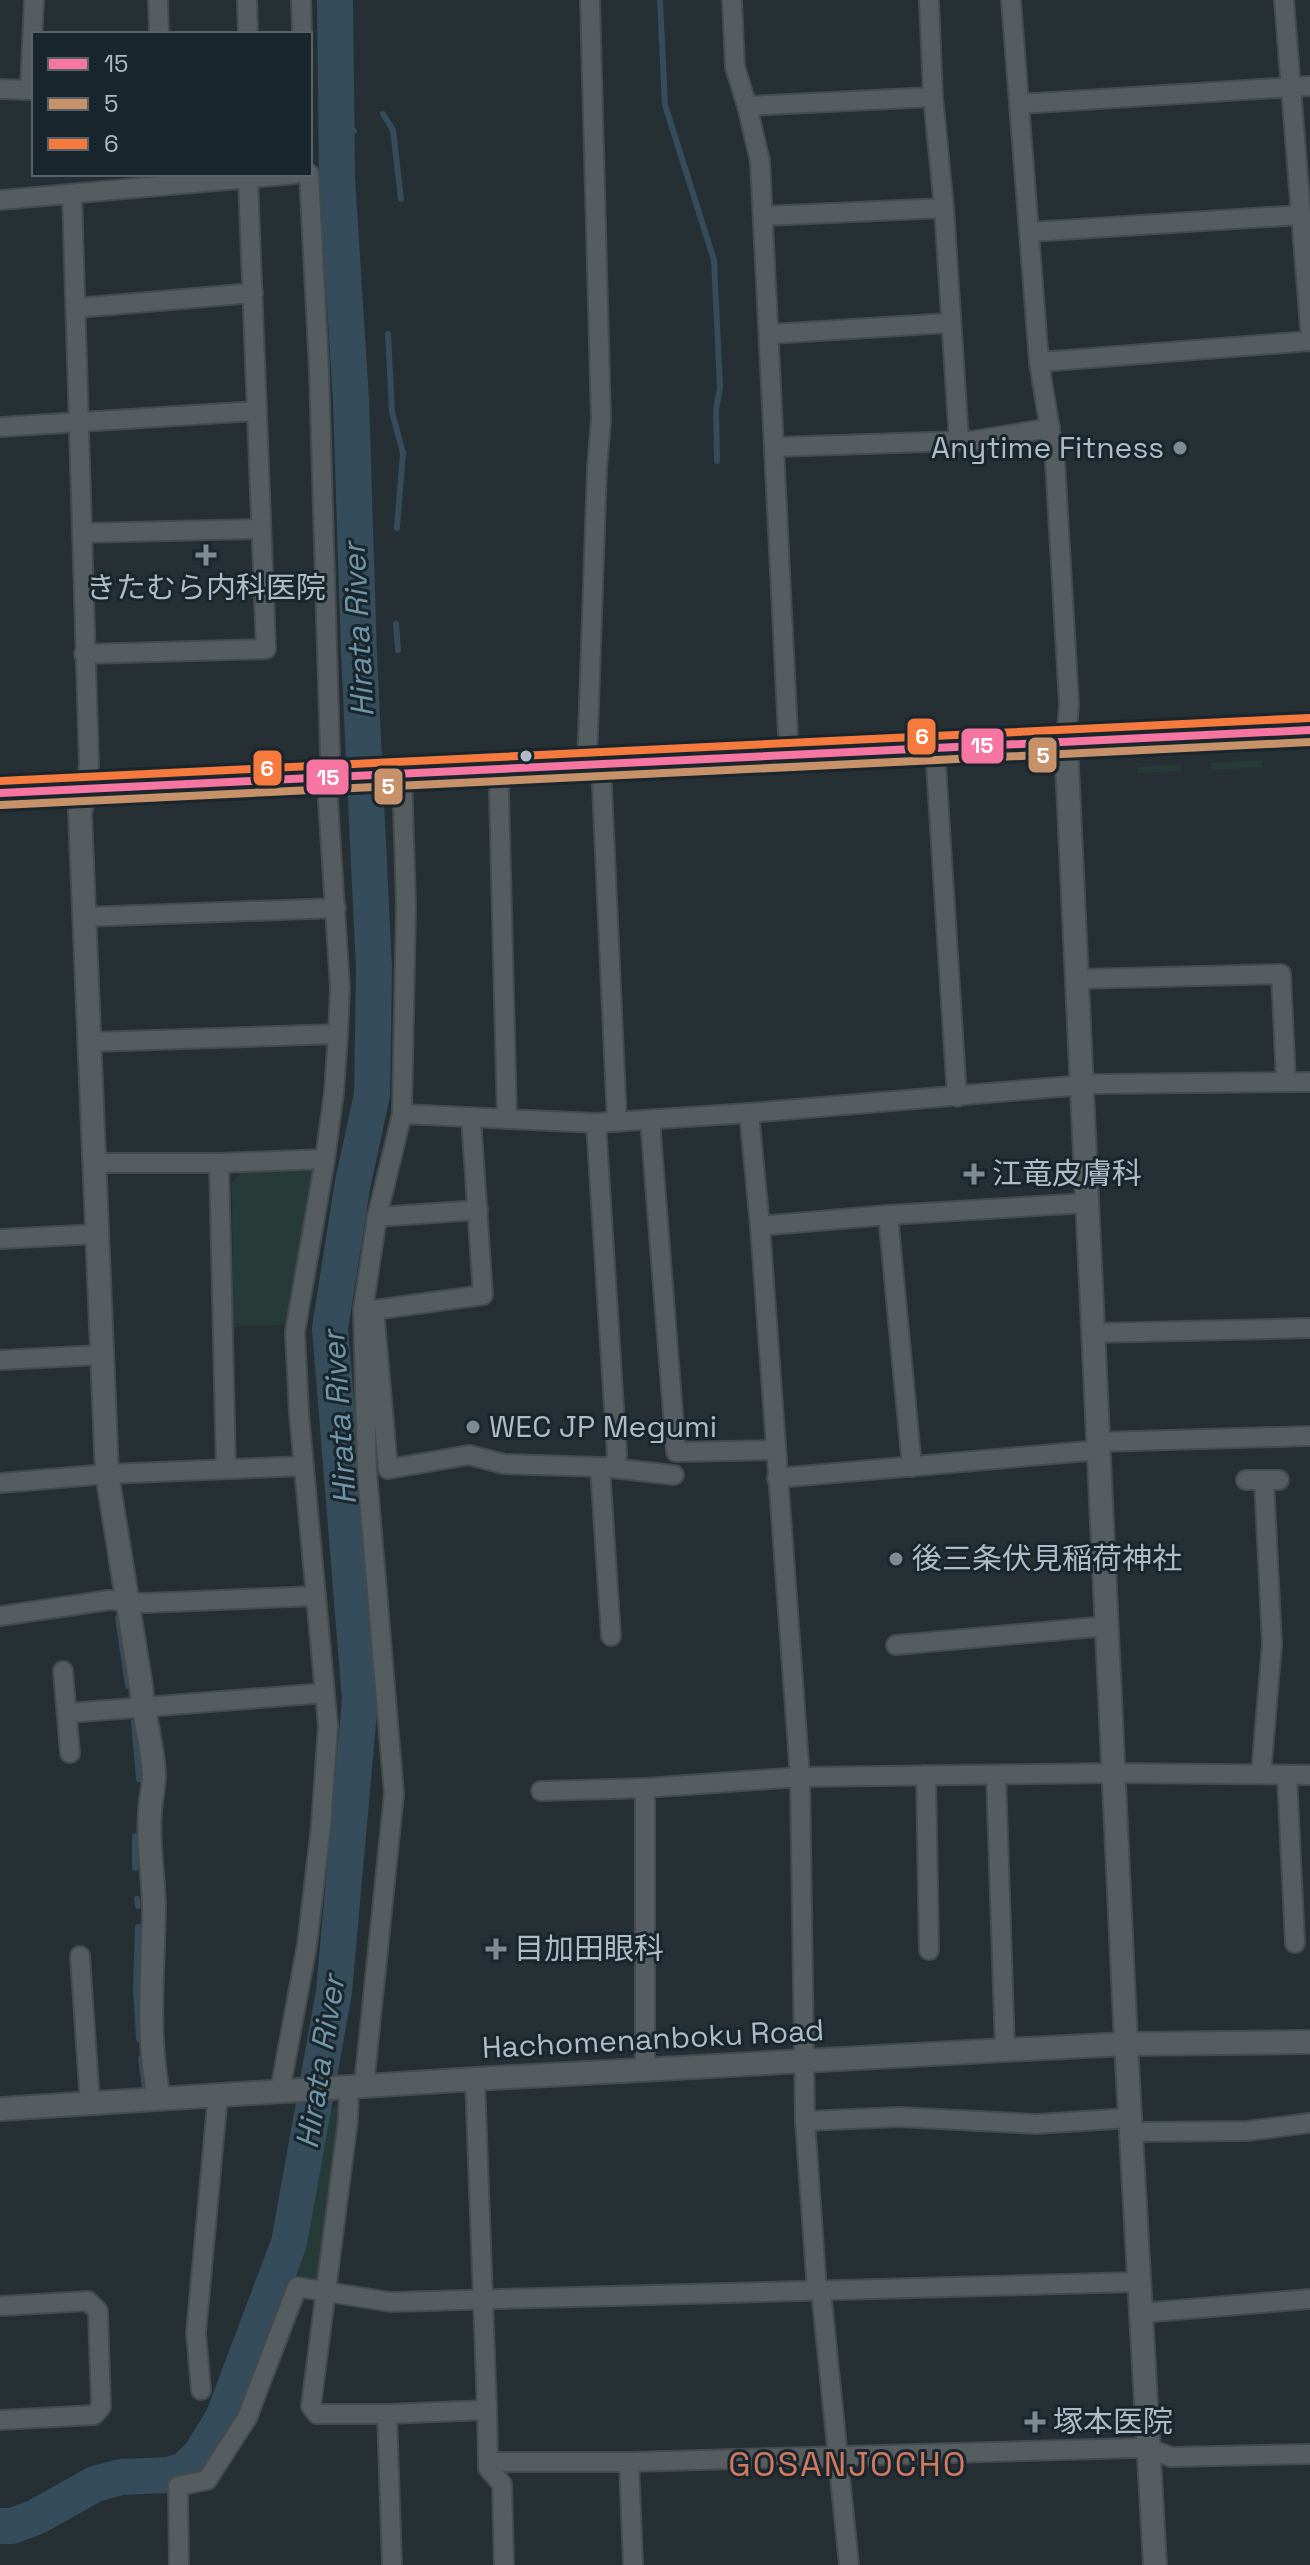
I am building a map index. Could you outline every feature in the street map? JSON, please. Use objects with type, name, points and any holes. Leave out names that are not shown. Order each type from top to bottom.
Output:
[{"type":"main road","points":[[0,793],[1310,730]]},
{"type":"street","points":[[33,32],[34,0]]},
{"type":"street","points":[[158,0],[159,32]]},
{"type":"street","points":[[247,0],[248,32]]},
{"type":"street","points":[[301,0],[302,32]]},
{"type":"street","points":[[590,0],[601,420],[594,764],[617,1122]]},
{"type":"street","points":[[732,0],[735,67],[760,161],[789,756]]},
{"type":"street","points":[[929,0],[933,97],[944,208],[959,441]]},
{"type":"street","points":[[1011,0],[1039,362],[1055,461],[1067,658],[1069,704],[1066,743],[1113,1773],[1155,2565]]},
{"type":"street","points":[[1284,0],[1301,87],[1301,215],[1310,328]]},
{"type":"street","points":[[0,89],[30,90],[32,45]]},
{"type":"street","points":[[1019,104],[1301,87]]},
{"type":"street","points":[[747,106],[933,97]]},
{"type":"street","points":[[0,200],[276,176]]},
{"type":"street","points":[[285,2091],[320,1841],[328,1726],[295,1332],[334,1092],[340,988],[328,801],[335,776],[309,176]]},
{"type":"street","points":[[84,654],[266,649],[248,179]]},
{"type":"street","points":[[72,194],[89,765],[80,812],[101,1355],[107,1474],[154,1778],[149,1814],[154,1907],[150,1987],[159,2098]]},
{"type":"street","points":[[764,216],[944,208]]},
{"type":"street","points":[[1030,232],[1301,215]]},
{"type":"street","points":[[76,308],[253,293]]},
{"type":"street","points":[[770,334],[949,323]]},
{"type":"street","points":[[1039,362],[1310,341]]},
{"type":"street","points":[[0,427],[257,411]]},
{"type":"street","points":[[776,447],[972,441],[1050,428]]},
{"type":"street","points":[[82,533],[261,529]]},
{"type":"street","points":[[935,749],[957,1097]]},
{"type":"street","points":[[501,769],[507,1119]]},
{"type":"street","points":[[396,773],[406,906],[402,1114],[377,1217],[363,1310],[367,1473],[394,1794],[351,2086],[311,2406],[317,2414],[487,2410]]},
{"type":"street","points":[[84,917],[336,908]]},
{"type":"street","points":[[1078,979],[1281,974],[1286,1081]]},
{"type":"street","points":[[90,1042],[338,1034]]},
{"type":"street","points":[[402,1114],[596,1123],[1083,1085],[1310,1082]]},
{"type":"street","points":[[749,1113],[800,1777],[805,2121],[819,2291],[849,2565]]},
{"type":"street","points":[[471,1118],[483,1295],[374,1310],[388,1469],[469,1455],[504,1464],[607,1468],[674,1475]]},
{"type":"street","points":[[650,1120],[676,1452],[775,1450]]},
{"type":"street","points":[[596,1123],[617,1455],[607,1468],[611,1636]]},
{"type":"street","points":[[93,1163],[325,1159]]},
{"type":"street","points":[[219,1163],[226,1469]]},
{"type":"street","points":[[760,1226],[1087,1203]]},
{"type":"street","points":[[377,1217],[478,1210]]},
{"type":"street","points":[[888,1215],[912,1467]]},
{"type":"street","points":[[0,1239],[97,1234]]},
{"type":"street","points":[[1094,1333],[1310,1328]]},
{"type":"street","points":[[0,1360],[101,1355]]},
{"type":"street","points":[[777,1478],[1100,1446],[1310,1436]]},
{"type":"street","points":[[0,1483],[107,1474],[304,1466]]},
{"type":"street","points":[[1261,1774],[1272,1644],[1263,1480]]},
{"type":"street","points":[[0,1616],[109,1600],[145,1603],[316,1596]]},
{"type":"street","points":[[896,1645],[1107,1626]]},
{"type":"street","points":[[63,1671],[70,1753]]},
{"type":"street","points":[[68,1713],[325,1693]]},
{"type":"street","points":[[541,1791],[645,1788],[800,1777],[1113,1773],[1310,1775]]},
{"type":"street","points":[[926,1775],[929,1950]]},
{"type":"street","points":[[996,1775],[1005,2050]]},
{"type":"street","points":[[1287,1776],[1295,1943]]},
{"type":"street","points":[[645,1788],[645,2069]]},
{"type":"street","points":[[80,1956],[90,2103]]},
{"type":"street","name":"Hachomenanboku Road","points":[[0,2109],[1005,2050],[1126,2044],[1310,2042]]},
{"type":"street","points":[[475,2079],[488,2468],[502,2484],[504,2565]]},
{"type":"street","points":[[201,2390],[196,2333],[218,2094]]},
{"type":"street","points":[[805,2121],[900,2117],[1247,2131],[1310,2123]]},
{"type":"street","points":[[179,2565],[178,2486],[207,2480],[247,2418],[297,2287],[390,2302],[1139,2282]]},
{"type":"street","points":[[1140,2313],[1310,2299]]},
{"type":"street","points":[[0,2306],[88,2301],[98,2311],[101,2407],[94,2415],[0,2420]]},
{"type":"street","points":[[387,2414],[392,2565]]},
{"type":"street","points":[[488,2462],[629,2462],[1148,2448],[1171,2457],[1310,2459]]},
{"type":"street","points":[[629,2462],[633,2565]]},
{"type":"green space","points":[[1262,760],[1262,767],[1211,770],[1211,763]]},
{"type":"green space","points":[[1181,765],[1181,771],[1137,773],[1138,767]]},
{"type":"green space","points":[[310,1168],[315,1173],[292,1324],[233,1327],[232,1183],[242,1171]]},
{"type":"green space","points":[[337,2106],[342,2110],[321,2285],[294,2281],[302,2253],[327,2110]]},
{"type":"waterway","name":"Hirata River","points":[[0,2526],[12,2526],[36,2517],[95,2484],[121,2477],[168,2475],[185,2470],[201,2454],[223,2418],[289,2243],[334,1992],[360,1700],[330,1328],[353,1182],[372,1095],[374,969],[351,400],[337,178],[335,0]]},
{"type":"waterway","points":[[660,0],[665,105],[714,260],[720,388],[716,409],[717,461]]},
{"type":"waterway","points":[[383,114],[393,130],[401,199]]},
{"type":"waterway","points":[[336,132],[354,131]]},
{"type":"waterway","points":[[388,334],[392,412],[403,453],[397,528]]},
{"type":"waterway","points":[[396,624],[398,650]]},
{"type":"waterway","points":[[118,1618],[128,1686]]},
{"type":"waterway","points":[[134,1722],[139,1779]]},
{"type":"waterway","points":[[135,1836],[135,1868]]},
{"type":"waterway","points":[[137,1899],[138,1906]]},
{"type":"waterway","points":[[138,1927],[136,1989],[139,2039]]},
{"type":"waterway","points":[[141,2059],[145,2088]]},
{"type":"transit line","name":"6","points":[[0,781],[1309,718]]},
{"type":"transit line","name":"15","points":[[0,793],[1310,730]]},
{"type":"transit line","name":"5","points":[[1,805],[1310,742]]},
{"type":"place","name":"Anytime Fitness","points":[[1180,448]]},
{"type":"place","name":"きたむら内科医院","points":[[206,555]]},
{"type":"place","name":"江竜皮膚科","points":[[974,1174]]},
{"type":"place","name":"WEC JP Megumi","points":[[473,1427]]},
{"type":"place","name":"後三条伏見稲荷神社","points":[[896,1559]]},
{"type":"place","name":"目加田眼科","points":[[496,1949]]},
{"type":"place","name":"塚本医院","points":[[1035,2422]]},
{"type":"district","name":"GOSANJOCHO","points":[[848,2464]]}]
